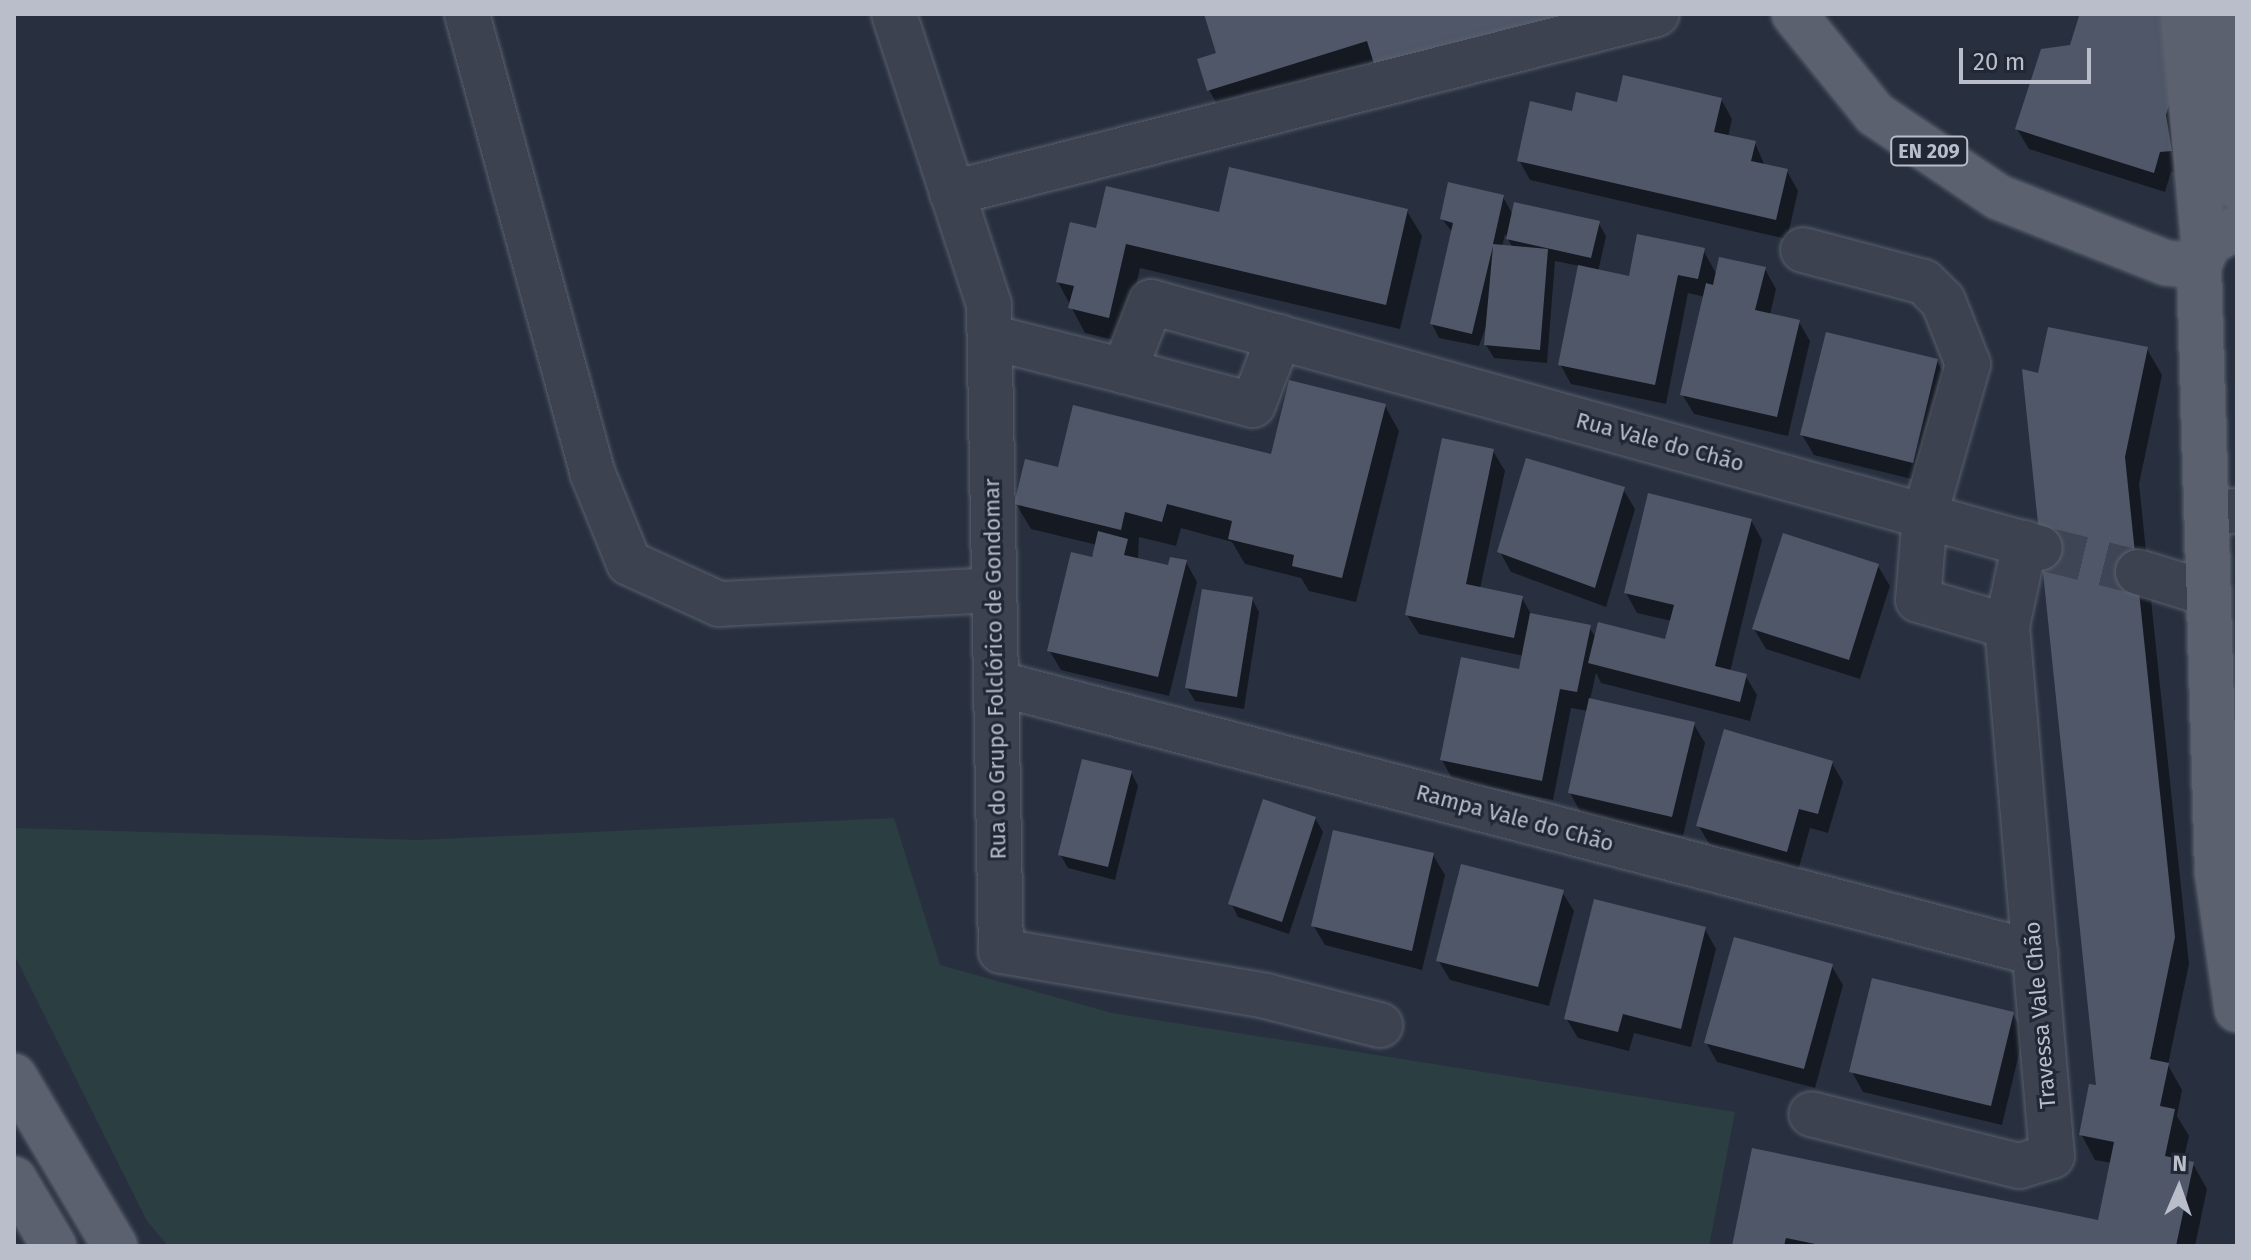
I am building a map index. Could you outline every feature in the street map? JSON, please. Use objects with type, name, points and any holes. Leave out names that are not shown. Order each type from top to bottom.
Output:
[{"type":"main road","name":"EN 209","points":[[1794,14],[1875,114],[1998,197],[2153,259],[2210,256]]},
{"type":"main road","points":[[2183,14],[2214,303],[2237,311]]},
{"type":"main road","points":[[2224,14],[2237,187]]},
{"type":"main road","points":[[2210,256],[2222,512],[2209,594],[2217,872],[2237,1010]]},
{"type":"main road","points":[[14,1076],[115,1246]]},
{"type":"main road","points":[[14,1179],[54,1246]]},
{"type":"street","points":[[467,14],[592,472],[629,563],[719,604],[994,590]]},
{"type":"street","name":"Rua do Grupo Folclórico de Gondomar","points":[[894,14],[989,305],[1001,951],[1266,996],[1380,1025]]},
{"type":"street","points":[[952,193],[1657,14]]},
{"type":"street","points":[[1803,250],[1924,282],[1943,301],[1968,364],[1925,515],[1918,600],[2007,626]]},
{"type":"street","name":"Rua Vale do Chão","points":[[1124,371],[1151,302],[2032,545]]},
{"type":"street","points":[[990,337],[1253,405],[1279,337]]},
{"type":"street","name":"Travessa Vale Chão","points":[[1811,1114],[2019,1166],[2052,1156],[2007,626],[2032,545]]},
{"type":"street","points":[[2138,572],[2209,594]]},
{"type":"street","name":"Rampa Vale do Chão","points":[[996,683],[2035,953]]},
{"type":"green space","points":[[894,818],[940,965],[1112,1013],[1735,1112],[1709,1246],[168,1246],[147,1221],[14,954],[14,828],[419,840]]},
{"type":"building","points":[[1204,14],[1581,14],[1378,77],[1367,41],[1207,91],[1197,59],[1216,53]]},
{"type":"building","points":[[2161,14],[2173,92],[2166,115],[2172,151],[2160,152],[2154,173],[2015,129],[2041,49],[2070,45],[2079,16]]},
{"type":"building","points":[[1623,75],[1722,98],[1714,132],[1756,141],[1751,161],[1788,169],[1776,220],[1517,161],[1530,101],[1572,111],[1576,92],[1617,102]]},
{"type":"building","points":[[1229,167],[1408,209],[1386,305],[1126,244],[1109,318],[1068,308],[1074,286],[1056,282],[1070,222],[1096,228],[1106,186],[1219,212]]},
{"type":"building","points":[[1448,182],[1504,195],[1493,244],[1548,249],[1540,350],[1484,345],[1493,246],[1472,334],[1430,324],[1453,223],[1440,219]]},
{"type":"building","points":[[1514,202],[1600,221],[1591,258],[1506,239]]},
{"type":"building","points":[[1637,234],[1705,248],[1698,279],[1678,275],[1655,385],[1558,365],[1578,265],[1629,276]]},
{"type":"building","points":[[1719,257],[1766,267],[1755,310],[1800,320],[1777,417],[1680,395],[1706,283],[1713,285]]},
{"type":"building","points":[[2048,327],[2148,347],[2125,457],[2175,937],[2150,1059],[2169,1063],[2160,1106],[2175,1109],[2165,1156],[2194,1162],[2176,1246],[1825,1246],[1786,1238],[1784,1246],[1732,1246],[1752,1148],[2098,1220],[2114,1142],[2079,1135],[2089,1084],[2096,1085],[2022,369],[2038,373]]},
{"type":"building","points":[[1826,332],[1938,359],[1913,463],[1800,435]]},
{"type":"building","points":[[1289,380],[1386,404],[1342,578],[1292,566],[1294,555],[1228,539],[1232,521],[1167,504],[1162,522],[1125,512],[1121,530],[1014,504],[1025,459],[1058,467],[1073,405],[1271,454]]},
{"type":"building","points":[[1442,438],[1494,449],[1466,584],[1523,596],[1514,638],[1405,615]]},
{"type":"building","points":[[1526,458],[1625,487],[1595,588],[1497,552]]},
{"type":"building","points":[[1648,493],[1752,519],[1715,666],[1747,674],[1740,702],[1588,663],[1598,622],[1665,639],[1674,605],[1624,593]]},
{"type":"building","points":[[1098,531],[1128,539],[1124,555],[1168,565],[1170,557],[1187,560],[1158,677],[1047,651],[1071,552],[1092,557]]},
{"type":"building","points":[[1783,533],[1879,564],[1849,660],[1752,629]]},
{"type":"building","points":[[1202,589],[1253,597],[1237,697],[1185,688]]},
{"type":"building","points":[[1530,613],[1591,625],[1577,692],[1560,689],[1542,781],[1440,760],[1461,657],[1519,669]]},
{"type":"building","points":[[1589,698],[1695,722],[1672,817],[1568,793]]},
{"type":"building","points":[[1724,729],[1833,761],[1818,814],[1799,809],[1787,852],[1696,826]]},
{"type":"building","points":[[1082,759],[1132,771],[1108,867],[1058,855]]},
{"type":"building","points":[[1263,799],[1316,817],[1282,922],[1228,904]]},
{"type":"building","points":[[1333,830],[1434,853],[1412,951],[1311,926]]},
{"type":"building","points":[[1461,864],[1564,890],[1538,987],[1436,961]]},
{"type":"building","points":[[1594,899],[1706,927],[1681,1029],[1623,1014],[1618,1032],[1564,1019]]},
{"type":"building","points":[[1734,937],[1833,964],[1804,1069],[1704,1043]]},
{"type":"building","points":[[1872,978],[2014,1012],[1991,1106],[1849,1072]]},
{"type":"tunnel","points":[[2040,548],[2138,572]]}]
